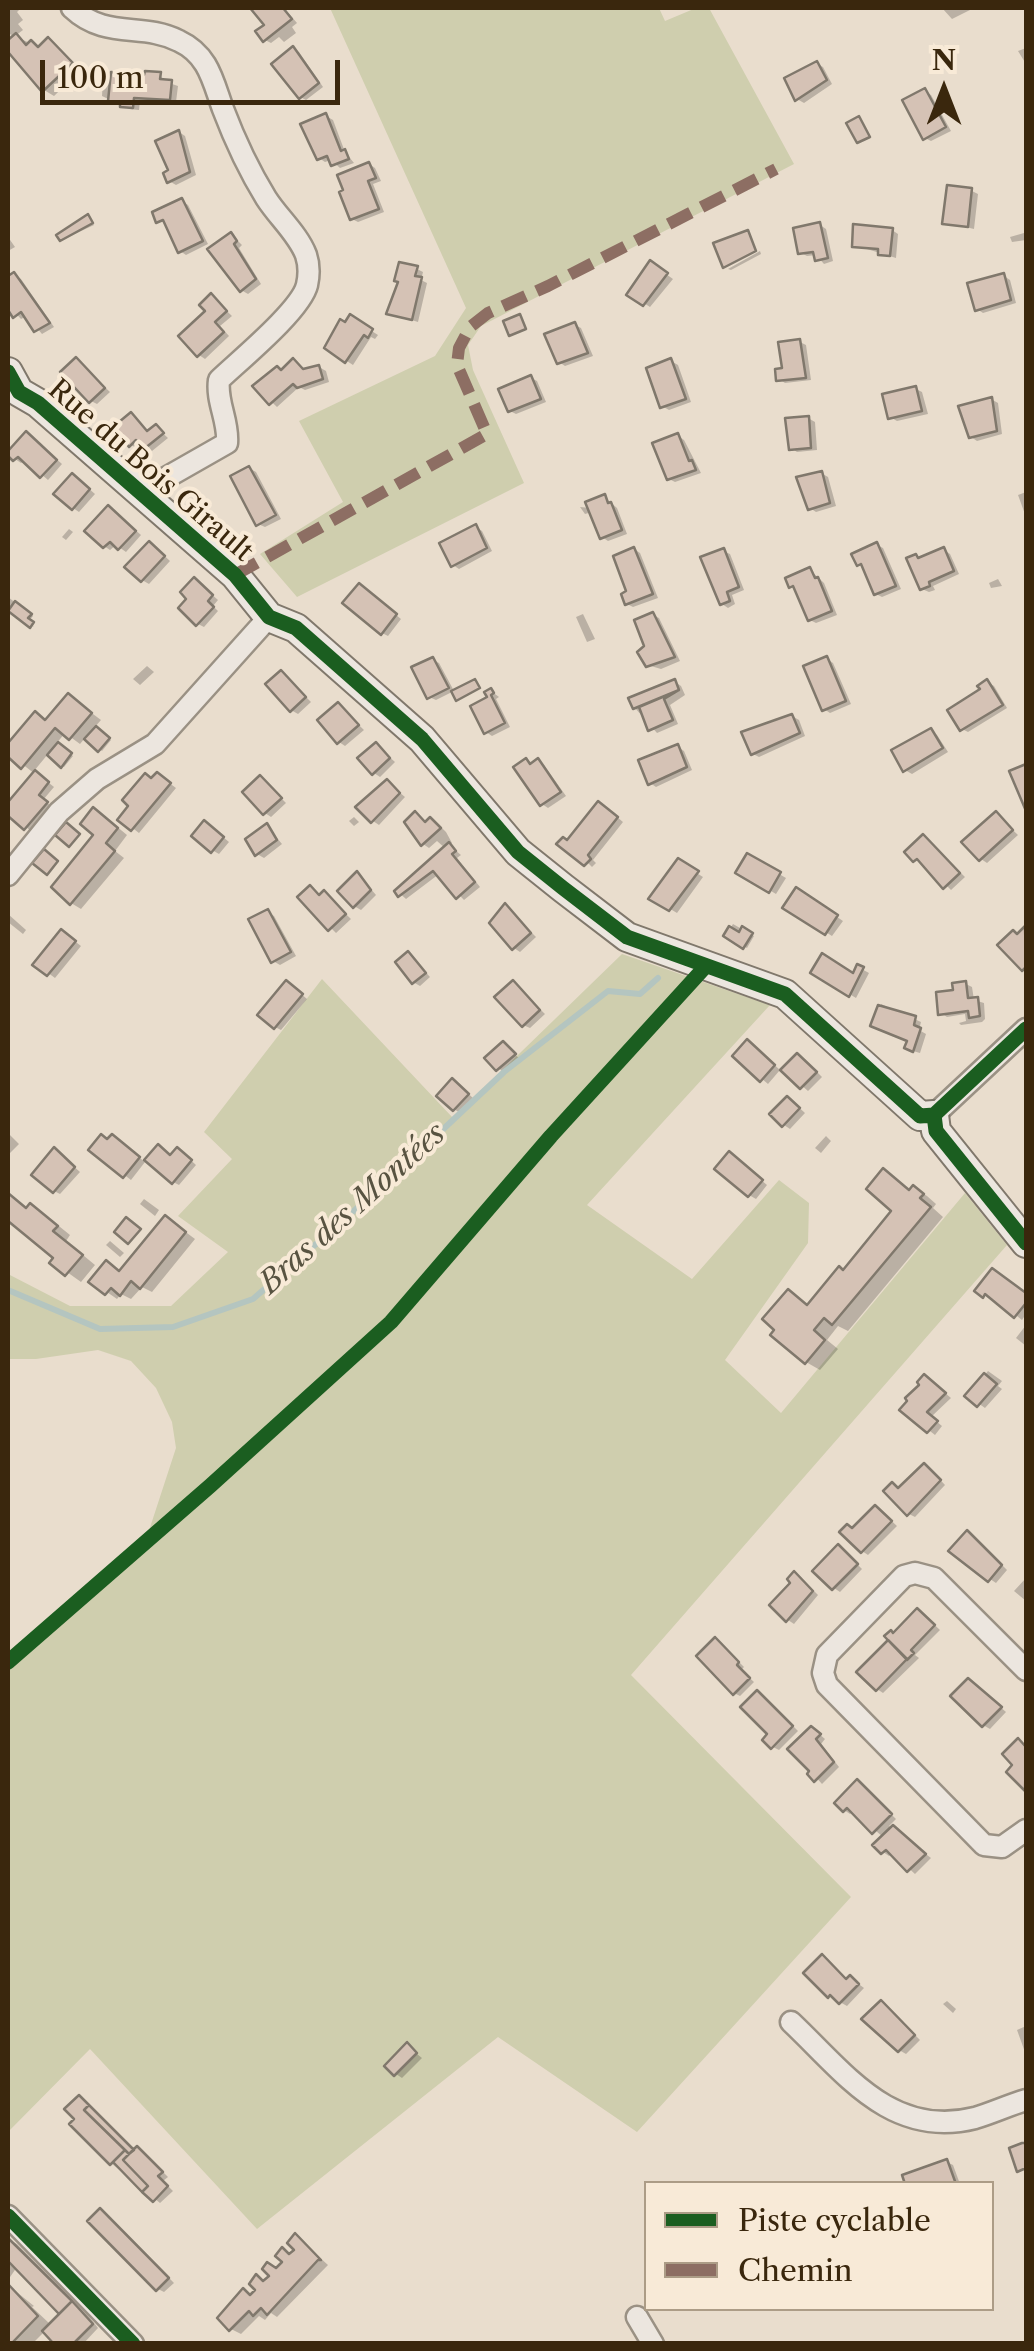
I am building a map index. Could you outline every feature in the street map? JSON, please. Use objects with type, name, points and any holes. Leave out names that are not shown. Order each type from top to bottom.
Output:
[{"type":"street","points":[[72,8],[101,28],[156,34],[180,41],[198,55],[212,72],[223,110],[266,198],[306,254],[306,288],[296,305],[219,380],[217,396],[228,434],[227,444],[141,492]]},
{"type":"street","name":"Rue du Bois Girault","points":[[12,390],[38,403],[141,492],[234,575],[269,617],[296,628],[364,686],[422,740],[518,852],[627,937],[785,994],[920,1116],[934,1114]]},
{"type":"street","points":[[8,875],[59,812],[96,779],[155,744],[269,617]]},
{"type":"street","points":[[1026,1029],[934,1114],[936,1131],[1026,1243]]},
{"type":"street","points":[[1026,1670],[934,1578],[914,1574],[904,1576],[828,1655],[824,1673],[827,1685],[984,1845],[1002,1846],[1026,1830]]},
{"type":"street","points":[[792,2022],[877,2103],[912,2118],[933,2122],[972,2118],[1026,2100]]},
{"type":"street","points":[[8,2216],[133,2344]]},
{"type":"street","points":[[637,2317],[653,2344]]},
{"type":"green space","points":[[330,8],[659,8],[665,21],[696,8],[709,8],[794,164],[481,326],[468,345],[473,370],[524,483],[297,597],[260,554],[343,502],[299,421],[435,356],[466,308]]},
{"type":"green space","points":[[622,954],[770,1005],[587,1205],[692,1279],[779,1180],[809,1203],[808,1243],[725,1360],[781,1413],[965,1193],[1007,1245],[631,1675],[851,1897],[637,2132],[498,2037],[257,2229],[90,2049],[8,2132],[8,1665],[142,1552],[176,1448],[172,1422],[156,1388],[131,1361],[98,1350],[8,1359],[8,1274],[70,1306],[171,1306],[228,1252],[178,1216],[232,1159],[204,1132],[322,979],[453,1118]]},
{"type":"building","points":[[250,8],[283,8],[292,19],[263,42],[255,31],[264,25]]},
{"type":"building","points":[[16,33],[26,45],[31,40],[38,47],[48,37],[73,63],[42,92],[8,52],[8,40]]},
{"type":"building","points":[[293,46],[319,83],[299,99],[271,64]]},
{"type":"building","points":[[817,61],[827,80],[795,101],[784,78]]},
{"type":"building","points":[[145,71],[161,72],[160,79],[172,80],[170,100],[134,98],[133,108],[108,101],[111,72],[144,75]]},
{"type":"building","points":[[925,88],[946,127],[923,140],[902,100]]},
{"type":"building","points":[[326,113],[341,151],[345,149],[349,159],[331,166],[327,156],[317,160],[300,124]]},
{"type":"building","points":[[859,116],[870,137],[857,143],[846,123]]},
{"type":"building","points":[[179,130],[190,172],[167,183],[163,173],[168,170],[155,141]]},
{"type":"building","points":[[369,162],[376,178],[368,181],[379,209],[350,220],[337,175]]},
{"type":"building","points":[[947,185],[972,188],[968,227],[942,224]]},
{"type":"building","points":[[182,198],[203,241],[178,253],[163,220],[156,223],[152,212]]},
{"type":"building","points":[[88,214],[93,223],[60,241],[56,235]]},
{"type":"building","points":[[820,222],[828,258],[815,261],[813,252],[798,254],[793,228]]},
{"type":"building","points":[[853,224],[893,228],[890,256],[878,255],[878,249],[852,247]]},
{"type":"building","points":[[748,230],[756,251],[723,268],[713,243]]},
{"type":"building","points":[[231,232],[256,279],[240,292],[207,249]]},
{"type":"building","points":[[650,260],[668,273],[643,306],[626,295]]},
{"type":"building","points":[[399,262],[418,266],[415,276],[422,277],[412,320],[386,314],[398,282],[394,281]]},
{"type":"building","points":[[14,272],[50,323],[34,332],[21,312],[13,318],[8,310],[8,276]]},
{"type":"building","points":[[1004,273],[1011,300],[975,311],[967,283]]},
{"type":"building","points":[[211,293],[227,311],[215,322],[224,332],[197,357],[178,336],[205,311],[199,305]]},
{"type":"building","points":[[350,314],[373,329],[368,338],[364,335],[345,363],[324,348],[340,319],[345,322]]},
{"type":"building","points":[[520,314],[526,329],[509,336],[503,321]]},
{"type":"building","points":[[575,322],[588,353],[557,364],[544,334]]},
{"type":"building","points":[[800,339],[806,378],[776,381],[775,369],[782,368],[778,342]]},
{"type":"building","points":[[76,357],[105,388],[89,403],[60,372]]},
{"type":"building","points":[[293,358],[303,369],[319,365],[323,379],[297,388],[293,384],[269,405],[252,386],[277,366],[281,370]]},
{"type":"building","points":[[671,358],[686,399],[660,408],[646,368]]},
{"type":"building","points":[[531,375],[541,399],[508,412],[498,389]]},
{"type":"building","points":[[916,386],[922,411],[888,419],[882,394]]},
{"type":"building","points":[[992,397],[997,431],[969,438],[958,406]]},
{"type":"building","points":[[131,412],[147,431],[156,424],[164,433],[144,449],[136,440],[129,447],[113,427]]},
{"type":"building","points":[[809,416],[811,448],[789,450],[785,418]]},
{"type":"building","points":[[26,431],[57,460],[40,478],[18,457],[13,461],[8,456]]},
{"type":"building","points":[[678,433],[696,470],[667,480],[652,443]]},
{"type":"building","points":[[249,466],[276,515],[256,526],[230,476]]},
{"type":"building","points":[[822,471],[830,503],[808,510],[796,477]]},
{"type":"building","points":[[72,473],[90,489],[72,510],[53,494]]},
{"type":"building","points":[[605,494],[622,530],[600,539],[585,502]]},
{"type":"building","points":[[108,505],[136,531],[118,550],[110,542],[103,548],[84,531]]},
{"type":"building","points":[[476,524],[487,548],[451,567],[439,543]]},
{"type":"building","points":[[149,541],[165,556],[141,582],[124,567]]},
{"type":"building","points":[[877,542],[896,586],[874,595],[861,564],[857,566],[851,554]]},
{"type":"building","points":[[634,547],[653,594],[625,605],[621,594],[626,591],[613,556]]},
{"type":"building","points":[[944,547],[954,571],[920,590],[906,558],[916,554],[918,558]]},
{"type":"building","points":[[724,548],[739,587],[727,592],[730,601],[720,605],[700,557]]},
{"type":"building","points":[[810,567],[832,611],[808,621],[793,586],[789,588],[785,578]]},
{"type":"building","points":[[194,577],[213,595],[208,601],[214,607],[196,626],[178,608],[186,599],[180,592]]},
{"type":"building","points":[[359,583],[397,614],[381,635],[342,603]]},
{"type":"building","points":[[15,601],[32,614],[28,618],[34,622],[30,628],[8,611]]},
{"type":"building","points":[[653,612],[675,657],[646,667],[637,652],[644,646],[634,620]]},
{"type":"building","points":[[827,656],[846,701],[822,711],[803,666]]},
{"type":"building","points":[[433,657],[449,688],[427,699],[411,667]]},
{"type":"building","points":[[281,670],[306,697],[290,712],[265,684]]},
{"type":"building","points":[[475,679],[480,688],[456,701],[451,691]]},
{"type":"building","points":[[675,679],[679,690],[633,709],[628,698]]},
{"type":"building","points":[[987,679],[1003,705],[960,731],[947,710],[980,689],[977,686]]},
{"type":"building","points":[[491,688],[505,723],[484,734],[470,706],[487,697],[484,692]]},
{"type":"building","points":[[679,690],[664,699],[673,720],[648,731],[639,707]]},
{"type":"building","points":[[68,693],[92,713],[69,740],[55,728],[21,769],[8,757],[8,743],[35,711],[45,720]]},
{"type":"building","points":[[338,702],[359,725],[337,744],[317,720]]},
{"type":"building","points":[[792,714],[800,733],[751,755],[741,732]]},
{"type":"building","points":[[96,726],[110,738],[98,752],[84,739]]},
{"type":"building","points":[[931,728],[943,748],[903,772],[891,750]]},
{"type":"building","points":[[58,742],[72,753],[61,768],[47,755]]},
{"type":"building","points":[[376,742],[390,758],[372,775],[357,758]]},
{"type":"building","points":[[678,744],[687,767],[648,785],[638,760]]},
{"type":"building","points":[[526,758],[530,764],[538,758],[561,792],[540,806],[513,767]]},
{"type":"building","points":[[1026,764],[1026,811],[1009,771]]},
{"type":"building","points":[[35,770],[49,782],[39,795],[48,802],[24,830],[8,816],[8,802]]},
{"type":"building","points":[[157,772],[171,783],[131,831],[117,820],[128,806],[122,800],[145,773],[151,778]]},
{"type":"building","points":[[260,775],[282,798],[263,815],[242,792]]},
{"type":"building","points":[[387,779],[400,793],[371,823],[355,807]]},
{"type":"building","points":[[598,801],[618,817],[584,866],[556,844],[563,837],[567,840]]},
{"type":"building","points":[[93,807],[118,828],[106,843],[115,851],[70,905],[51,887],[93,835],[80,824]]},
{"type":"building","points":[[415,811],[425,822],[430,817],[441,828],[421,846],[404,822]]},
{"type":"building","points":[[996,811],[1013,830],[979,861],[961,842]]},
{"type":"building","points":[[204,820],[224,837],[211,853],[191,836]]},
{"type":"building","points":[[66,822],[80,834],[69,847],[55,835]]},
{"type":"building","points":[[267,823],[277,840],[255,856],[245,839]]},
{"type":"building","points":[[923,834],[960,873],[943,889],[917,859],[913,862],[904,852]]},
{"type":"building","points":[[449,842],[456,851],[452,854],[475,882],[456,899],[433,871],[398,897],[394,891]]},
{"type":"building","points":[[44,849],[58,861],[47,875],[32,863]]},
{"type":"building","points":[[747,853],[781,872],[769,893],[735,873]]},
{"type":"building","points":[[678,858],[699,871],[669,911],[648,899]]},
{"type":"building","points":[[357,871],[371,890],[353,908],[337,891]]},
{"type":"building","points":[[310,885],[319,895],[324,890],[346,914],[328,931],[297,897]]},
{"type":"building","points":[[796,887],[838,915],[825,935],[782,908]]},
{"type":"building","points":[[505,903],[531,933],[512,950],[489,923]]},
{"type":"building","points":[[268,909],[291,952],[271,963],[248,919]]},
{"type":"building","points":[[729,926],[739,932],[742,926],[753,933],[743,949],[723,936]]},
{"type":"building","points":[[1025,926],[1026,967],[1022,971],[997,945],[1013,930],[1017,934]]},
{"type":"building","points":[[61,929],[76,941],[47,976],[32,965]]},
{"type":"building","points":[[408,951],[426,973],[412,984],[395,962]]},
{"type":"building","points":[[822,953],[853,973],[857,964],[864,967],[849,997],[810,973]]},
{"type":"building","points":[[286,980],[303,994],[274,1029],[257,1015]]},
{"type":"building","points":[[513,980],[540,1010],[522,1027],[494,997]]},
{"type":"building","points":[[966,981],[968,998],[978,997],[980,1016],[969,1018],[968,1011],[938,1015],[936,992],[953,990],[952,983]]},
{"type":"building","points":[[878,1005],[916,1016],[914,1025],[921,1028],[913,1052],[904,1048],[907,1041],[870,1026]]},
{"type":"building","points":[[747,1039],[775,1065],[760,1082],[732,1056]]},
{"type":"building","points":[[503,1041],[516,1054],[496,1071],[484,1058]]},
{"type":"building","points":[[797,1053],[817,1072],[800,1089],[780,1070]]},
{"type":"building","points":[[452,1078],[469,1094],[453,1111],[436,1096]]},
{"type":"building","points":[[787,1096],[800,1108],[782,1127],[769,1114]]},
{"type":"building","points":[[101,1134],[107,1139],[112,1134],[140,1157],[123,1178],[88,1150]]},
{"type":"building","points":[[158,1144],[170,1155],[177,1147],[192,1160],[172,1184],[144,1160]]},
{"type":"building","points":[[54,1147],[75,1167],[53,1193],[31,1175]]},
{"type":"building","points":[[729,1151],[763,1180],[748,1197],[714,1169]]},
{"type":"building","points":[[883,1168],[909,1190],[913,1185],[931,1207],[832,1325],[824,1318],[814,1330],[825,1340],[805,1364],[770,1335],[774,1330],[762,1319],[788,1289],[807,1305],[839,1266],[843,1270],[891,1211],[866,1189]]},
{"type":"building","points":[[8,1193],[26,1208],[30,1203],[58,1226],[53,1231],[83,1255],[65,1276],[49,1263],[53,1258],[8,1221]]},
{"type":"building","points":[[165,1215],[186,1232],[140,1289],[131,1281],[120,1296],[111,1288],[105,1295],[88,1282],[106,1260],[119,1271]]},
{"type":"building","points":[[126,1217],[141,1229],[128,1244],[114,1232]]},
{"type":"building","points":[[992,1268],[1026,1293],[1026,1303],[1014,1318],[985,1294],[983,1298],[974,1291]]},
{"type":"building","points":[[984,1373],[997,1384],[977,1407],[964,1396]]},
{"type":"building","points":[[924,1374],[946,1393],[927,1412],[938,1421],[927,1433],[899,1410]]},
{"type":"building","points":[[924,1463],[941,1480],[907,1516],[883,1491],[892,1482],[898,1488]]},
{"type":"building","points":[[875,1505],[892,1521],[861,1553],[839,1532],[847,1524],[852,1528]]},
{"type":"building","points":[[967,1530],[1002,1565],[988,1582],[948,1551]]},
{"type":"building","points":[[838,1544],[858,1564],[832,1590],[812,1571]]},
{"type":"building","points":[[794,1571],[813,1591],[786,1622],[769,1605],[790,1583],[787,1579]]},
{"type":"building","points":[[917,1608],[935,1625],[911,1650],[914,1653],[907,1660],[884,1636],[891,1630],[893,1633]]},
{"type":"building","points":[[715,1637],[750,1678],[733,1695],[696,1656]]},
{"type":"building","points":[[888,1640],[907,1659],[876,1691],[856,1672]]},
{"type":"building","points":[[968,1678],[1002,1707],[982,1727],[950,1696]]},
{"type":"building","points":[[757,1690],[793,1726],[771,1749],[762,1740],[767,1734],[740,1707]]},
{"type":"building","points":[[811,1726],[821,1734],[816,1739],[834,1762],[814,1782],[807,1774],[809,1771],[787,1749]]},
{"type":"building","points":[[1018,1738],[1026,1747],[1025,1791],[1006,1772],[1012,1765],[1002,1754]]},
{"type":"building","points":[[857,1779],[892,1814],[872,1834],[847,1808],[843,1812],[834,1803]]},
{"type":"building","points":[[893,1825],[926,1854],[907,1872],[886,1850],[881,1854],[872,1845]]},
{"type":"building","points":[[822,1954],[846,1979],[850,1975],[859,1984],[839,2004],[803,1973]]},
{"type":"building","points":[[881,2000],[915,2035],[898,2052],[861,2019]]},
{"type":"building","points":[[407,2042],[417,2053],[394,2076],[384,2066]]},
{"type":"building","points":[[79,2095],[89,2105],[84,2110],[125,2150],[110,2165],[69,2124],[74,2119],[64,2109]]},
{"type":"building","points":[[89,2105],[134,2150],[129,2154],[84,2110]]},
{"type":"building","points":[[1026,2143],[1026,2168],[1017,2172],[1009,2148]]},
{"type":"building","points":[[137,2146],[163,2172],[158,2176],[168,2186],[153,2202],[142,2192],[148,2186],[123,2160]]},
{"type":"building","points":[[125,2150],[129,2154],[123,2160],[148,2186],[142,2192],[113,2162]]},
{"type":"building","points":[[947,2159],[955,2181],[904,2181],[902,2175]]},
{"type":"building","points":[[100,2208],[169,2278],[156,2291],[87,2221]]},
{"type":"building","points":[[295,2233],[321,2260],[267,2315],[261,2308],[253,2316],[249,2311],[229,2331],[217,2318],[243,2288],[250,2295],[255,2290],[249,2284],[256,2274],[263,2281],[269,2276],[262,2269],[267,2262],[276,2268],[282,2262],[275,2256],[282,2247],[289,2254],[294,2250],[287,2243]]},
{"type":"building","points":[[8,2238],[72,2301],[59,2314],[8,2261]]},
{"type":"building","points":[[8,2284],[38,2316],[11,2344],[8,2344]]},
{"type":"building","points":[[72,2301],[93,2324],[73,2344],[54,2344],[42,2331]]},
{"type":"waterway","name":"Bras des Montées","points":[[8,1290],[100,1329],[173,1327],[253,1299],[387,1182],[504,1072],[608,991],[640,994],[658,978]]},
{"type":"marked path","points":[[235,575],[487,434],[457,365],[459,348],[470,327],[488,313],[776,169]]},
{"type":"cycle path","points":[[8,372],[19,392],[38,403],[235,575],[269,617],[296,628],[422,739],[518,852],[627,937],[785,994],[920,1116],[934,1115]]},
{"type":"cycle path","points":[[8,1662],[391,1322],[551,1136],[706,966]]},
{"type":"cycle path","points":[[934,1115],[1026,1029]]},
{"type":"cycle path","points":[[934,1115],[936,1131],[1026,1243]]},
{"type":"cycle path","points":[[8,2216],[133,2344]]}]
